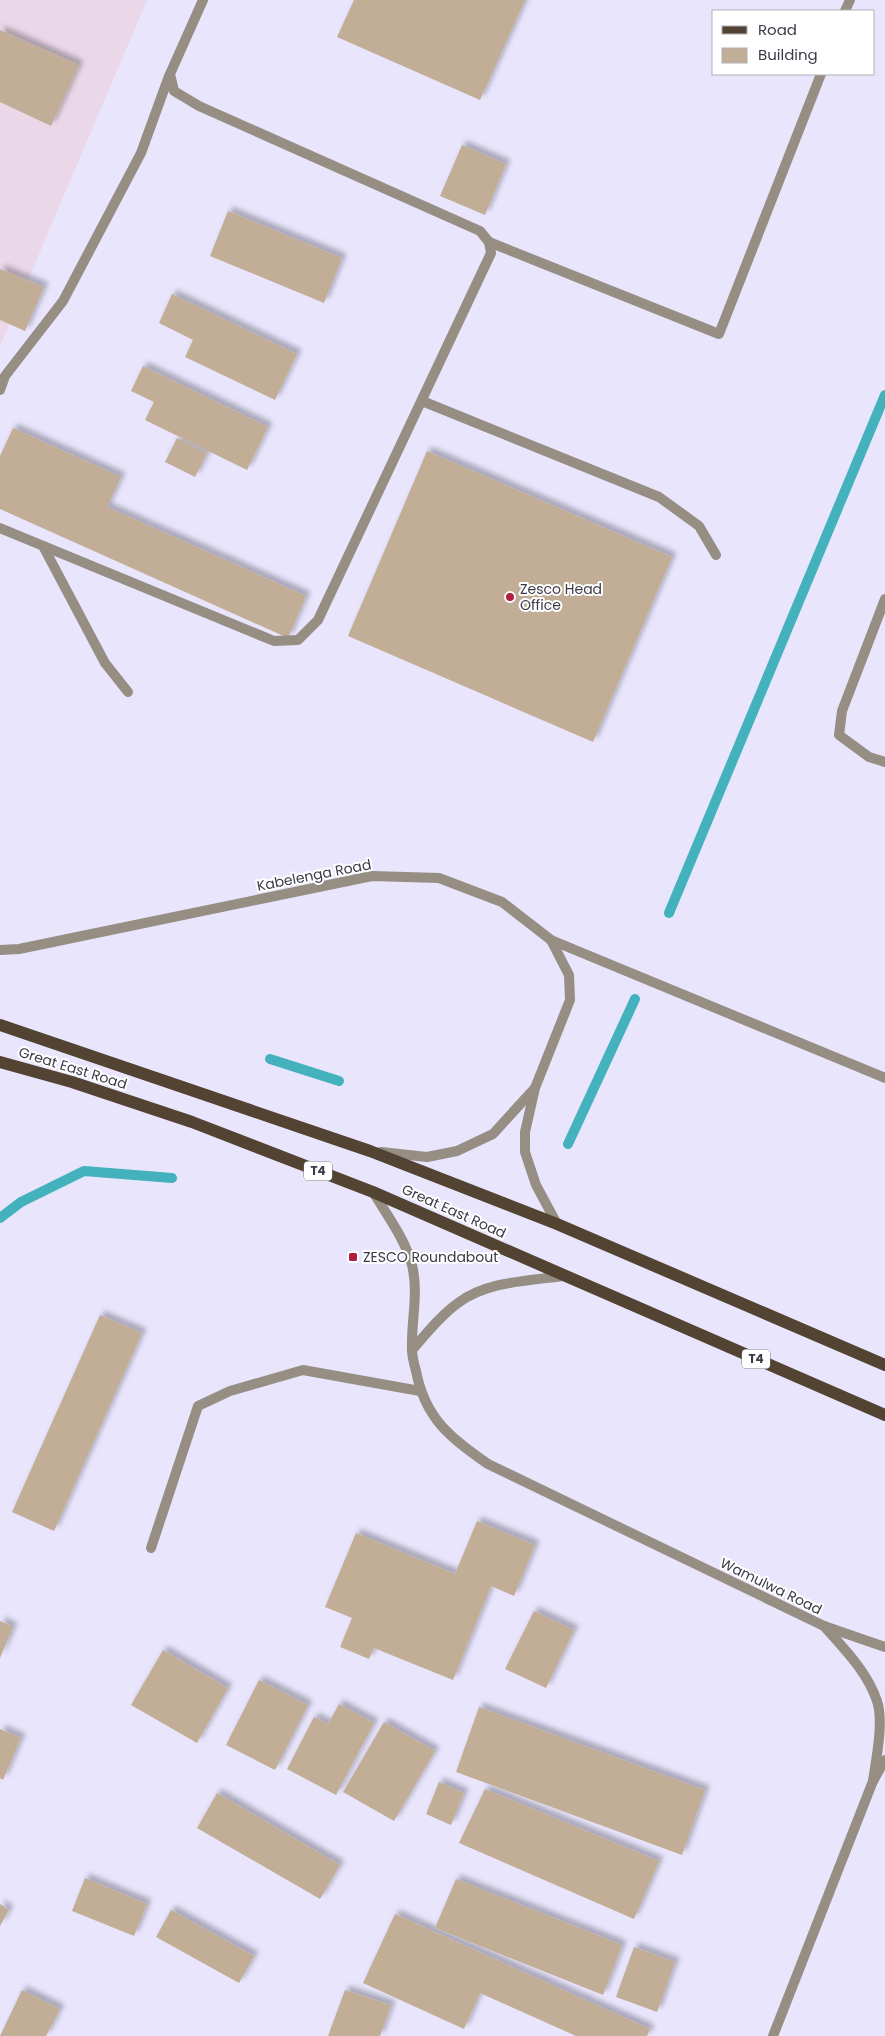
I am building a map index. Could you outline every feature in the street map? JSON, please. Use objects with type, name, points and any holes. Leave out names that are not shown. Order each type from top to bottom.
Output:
[{"type":"main road","name":"Great East Road","points":[[0,1025],[370,1151],[556,1224],[885,1365]]},
{"type":"main road","name":"Great East Road","points":[[0,1062],[72,1082],[192,1122],[373,1192],[885,1414]]},
{"type":"street","points":[[0,390],[5,376],[63,301],[141,153],[170,74],[203,0]]},
{"type":"street","points":[[170,74],[174,91],[199,106],[480,231],[489,242],[718,334],[821,75]]},
{"type":"street","points":[[0,528],[274,642],[298,640],[318,620],[491,253],[489,242]]},
{"type":"street","points":[[422,400],[659,497],[699,526],[716,555]]},
{"type":"street","points":[[43,546],[105,662],[128,692]]},
{"type":"street","points":[[885,599],[842,711],[839,735],[869,756],[885,762]]},
{"type":"street","name":"Kabelenga Road","points":[[0,950],[19,949],[372,876],[439,878],[502,902],[551,940],[569,975],[570,1000],[535,1088],[524,1132],[526,1152],[536,1185],[556,1224]]},
{"type":"street","points":[[551,940],[885,1078]]},
{"type":"street","name":"Kabelenga Road","points":[[370,1151],[427,1156],[457,1151],[493,1134],[535,1088]]},
{"type":"street","name":"Wamulwa Road","points":[[373,1192],[406,1248],[412,1266],[415,1309],[412,1350],[420,1391],[432,1416],[446,1433],[488,1464],[824,1626],[860,1668],[878,1702],[880,1738],[873,1781],[773,2036]]},
{"type":"street","points":[[412,1350],[458,1303],[477,1292],[502,1285],[563,1276]]},
{"type":"street","points":[[151,1548],[198,1406],[230,1391],[303,1370],[420,1391]]},
{"type":"street","points":[[824,1626],[885,1647]]},
{"type":"street","points":[[873,1781],[885,1760]]},
{"type":"shaded area","points":[[0,0],[147,0],[0,346]]},
{"type":"building","points":[[354,0],[525,0],[480,100],[337,37]]},
{"type":"building","points":[[0,30],[79,65],[51,126],[0,102]]},
{"type":"building","points":[[462,145],[506,164],[485,215],[440,196]]},
{"type":"building","points":[[228,211],[342,258],[324,303],[210,256]]},
{"type":"building","points":[[0,269],[44,287],[25,331],[0,320]]},
{"type":"building","points":[[172,294],[297,354],[275,400],[185,357],[193,340],[159,323]]},
{"type":"building","points":[[143,366],[268,427],[247,470],[145,420],[154,402],[131,391]]},
{"type":"building","points":[[13,428],[121,477],[107,507],[306,596],[288,638],[0,509],[0,456]]},
{"type":"building","points":[[177,438],[207,453],[195,477],[165,462]]},
{"type":"building","name":"Zesco Head Office","points":[[427,451],[672,557],[593,742],[348,636]]},
{"type":"building","points":[[100,1315],[142,1333],[54,1531],[12,1512]]},
{"type":"building","points":[[477,1521],[535,1545],[514,1596],[491,1586],[453,1680],[374,1648],[369,1659],[340,1647],[352,1618],[325,1607],[356,1533],[455,1574]]},
{"type":"building","points":[[534,1611],[574,1630],[546,1688],[505,1669]]},
{"type":"building","points":[[0,1621],[13,1627],[0,1658]]},
{"type":"building","points":[[163,1650],[228,1688],[197,1743],[131,1705]]},
{"type":"building","points":[[259,1680],[308,1705],[275,1770],[226,1745]]},
{"type":"building","points":[[339,1704],[374,1723],[336,1795],[287,1769],[314,1717],[328,1724]]},
{"type":"building","points":[[479,1707],[705,1790],[682,1855],[456,1772]]},
{"type":"building","points":[[384,1722],[435,1751],[394,1821],[343,1792]]},
{"type":"building","points":[[0,1729],[21,1738],[3,1780],[0,1778]]},
{"type":"building","points":[[439,1782],[464,1793],[451,1825],[426,1814]]},
{"type":"building","points":[[485,1789],[659,1861],[634,1919],[459,1843]]},
{"type":"building","points":[[217,1793],[340,1865],[320,1899],[197,1828]]},
{"type":"building","points":[[85,1878],[147,1904],[134,1936],[72,1911]]},
{"type":"building","points":[[456,1879],[622,1945],[603,1995],[435,1928]]},
{"type":"building","points":[[0,1904],[9,1910],[0,1926]]},
{"type":"building","points":[[171,1910],[254,1956],[239,1983],[156,1937]]},
{"type":"building","points":[[395,1914],[650,2029],[647,2036],[576,2036],[480,1993],[464,2029],[363,1983]]},
{"type":"building","points":[[634,1947],[675,1962],[657,2012],[616,1997]]},
{"type":"building","points":[[22,1990],[60,2009],[46,2036],[0,2036]]},
{"type":"building","points":[[345,1990],[391,2005],[380,2036],[328,2036]]},
{"type":"waterway","points":[[669,913],[885,395]]},
{"type":"waterway","points":[[568,1144],[635,999]]},
{"type":"waterway","points":[[270,1059],[339,1081]]},
{"type":"waterway","points":[[0,1218],[21,1202],[84,1171],[172,1178]]},
{"type":"place","name":"Zesco Head Office","points":[[510,597]]},
{"type":"place","name":"ZESCO Roundabout","points":[[353,1257]]}]
